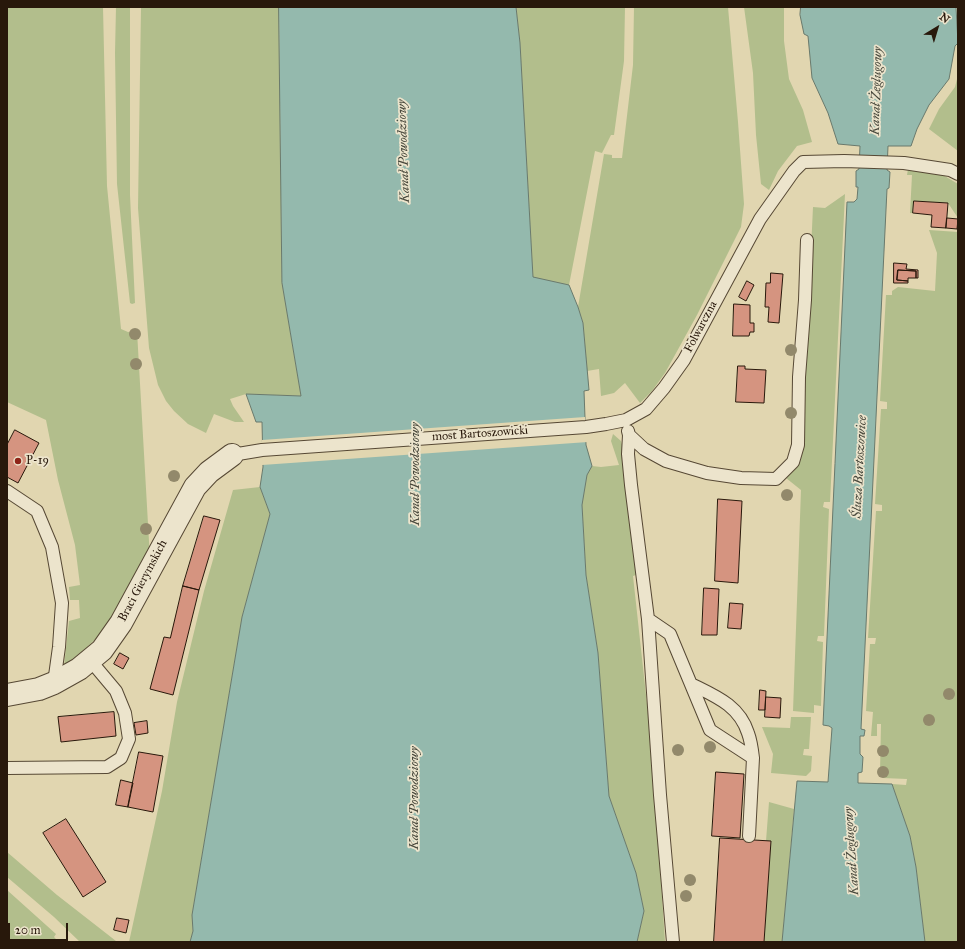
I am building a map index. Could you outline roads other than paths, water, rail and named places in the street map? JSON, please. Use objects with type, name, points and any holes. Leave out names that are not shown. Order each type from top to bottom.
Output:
[{"type":"street","name":"Braci Gierymskich","points":[[7,695],[39,689],[54,683],[79,669],[102,650],[121,623],[195,487],[209,472],[232,455]]},
{"type":"lane","name":"Folwarczna","points":[[626,420],[646,409],[664,388],[684,360],[760,219],[794,171],[803,162],[844,161],[904,164],[950,170],[958,174]]},
{"type":"lane","points":[[629,435],[644,449],[666,461],[707,473],[740,478],[776,480],[793,462],[798,445],[799,377],[805,300],[807,240]]},
{"type":"lane","name":"most Bartoszowicki","points":[[262,450],[586,427],[626,420]]},
{"type":"lane","points":[[626,420],[629,435],[628,454],[648,619],[660,795],[673,942]]},
{"type":"lane","name":"Braci Gierymskich","points":[[232,455],[262,450]]},
{"type":"lane","points":[[7,491],[38,511],[52,547],[62,604],[59,647],[54,683]]},
{"type":"lane","points":[[648,619],[670,634],[710,730],[753,758]]},
{"type":"lane","points":[[7,768],[107,767],[121,758],[128,739],[124,713],[116,691],[90,660]]},
{"type":"lane","points":[[691,684],[725,701],[738,714],[748,732],[753,758],[750,836]]},
{"type":"water","name":"Kanał Powodziowy","points":[[279,7],[516,7],[520,43],[533,277],[569,285],[583,323],[589,390],[584,391],[586,445],[592,466],[587,475],[582,505],[586,575],[598,653],[609,796],[636,873],[644,911],[637,942],[190,942],[193,931],[192,915],[242,617],[270,514],[260,487],[263,467],[262,422],[256,422],[246,394],[301,396],[282,283]]},
{"type":"water","points":[[801,7],[956,7],[958,43],[955,46],[949,79],[929,105],[917,129],[911,146],[888,146],[887,170],[890,172],[889,188],[887,189],[861,729],[865,730],[864,736],[860,736],[860,754],[863,757],[862,772],[858,773],[858,783],[892,784],[910,836],[916,867],[925,942],[782,942],[797,781],[828,782],[832,728],[823,725],[847,202],[854,202],[857,199],[858,187],[856,187],[856,171],[859,169],[860,146],[838,144],[828,113],[812,78],[808,36],[804,34],[800,15]]},
{"type":"place","name":"P-19","points":[[18,461]]},
{"type":"water label","name":"Kanał Żeglugowy","points":[[877,91]]},
{"type":"water label","name":"Śluza Bartoszowice","points":[[860,467]]},
{"type":"water label","name":"Kanał Żeglugowy","points":[[852,851]]}]
